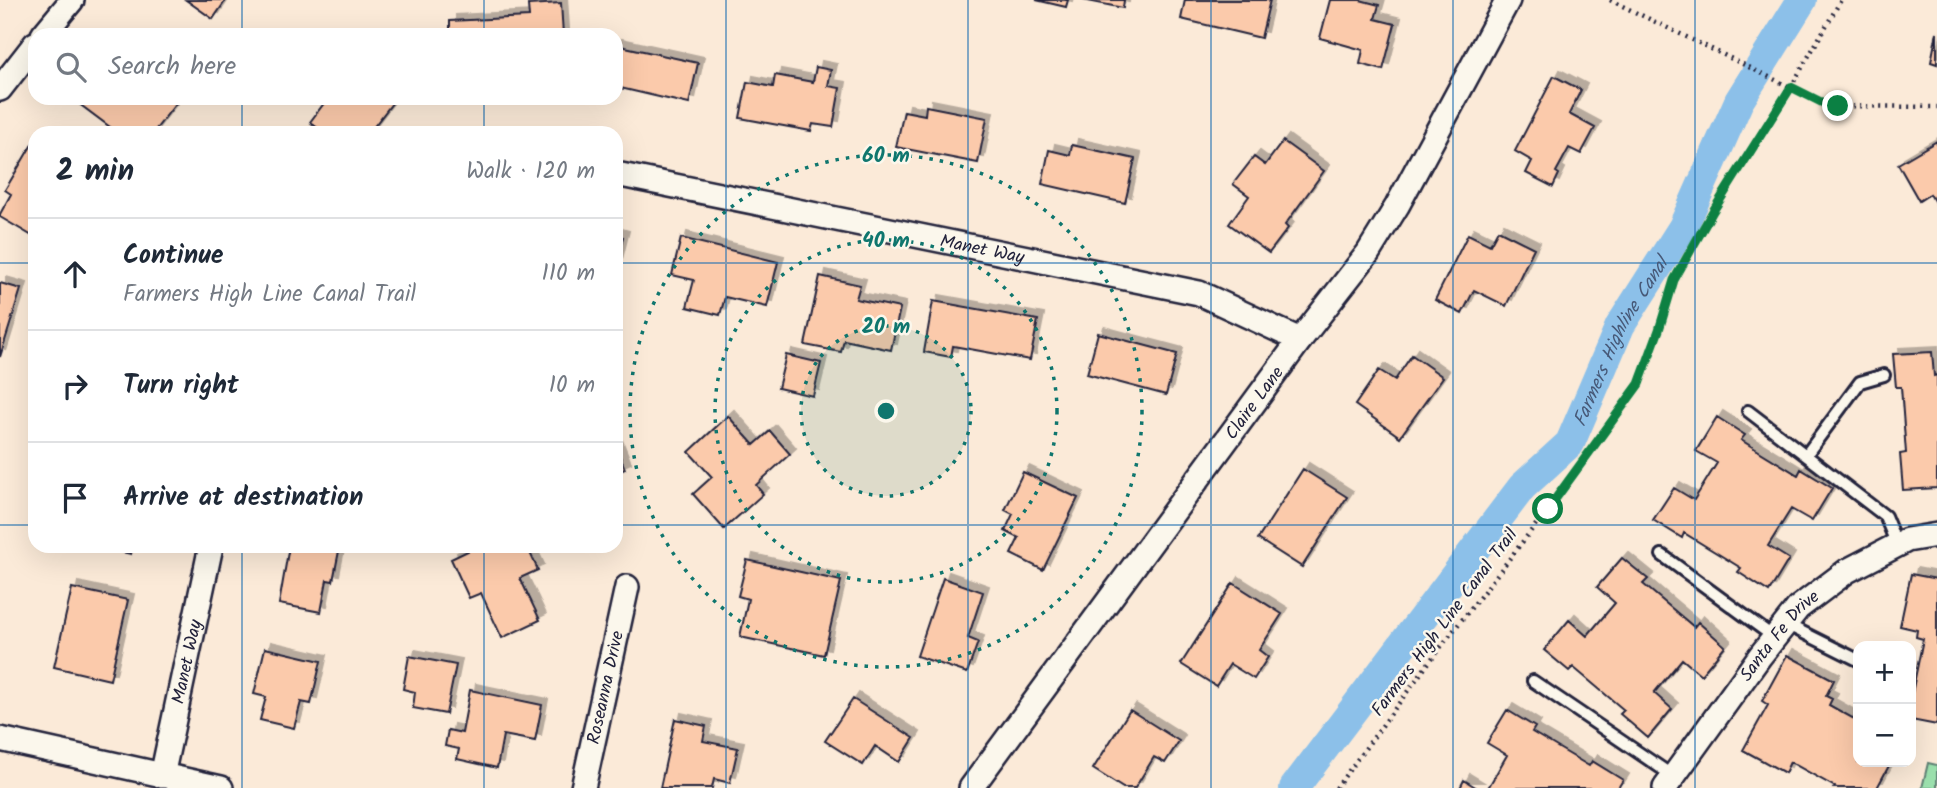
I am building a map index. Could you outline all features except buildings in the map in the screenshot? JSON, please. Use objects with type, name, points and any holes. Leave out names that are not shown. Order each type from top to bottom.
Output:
[{"type":"street","points":[[49,28],[72,0]]},
{"type":"street","name":"Claire Lane","points":[[971,788],[1300,340],[1368,253],[1397,206],[1508,0]]},
{"type":"street","points":[[0,89],[28,53]]},
{"type":"street","name":"Manet Way","points":[[623,175],[1199,293],[1300,340]]},
{"type":"street","name":"Santa Fe Drive","points":[[1669,782],[1798,608],[1847,571],[1907,540],[1937,535]]},
{"type":"street","name":"Manet Way","points":[[162,776],[210,553]]},
{"type":"street","name":"Roseanna Drive","points":[[583,788],[627,587]]},
{"type":"street","points":[[0,739],[221,788]]},
{"type":"lane","points":[[1806,455],[1860,382],[1884,375]]},
{"type":"lane","points":[[1748,411],[1885,516],[1897,545]]},
{"type":"lane","points":[[1662,555],[1780,631],[1853,658]]},
{"type":"lane","points":[[1533,681],[1669,782]]},
{"type":"path","points":[[1611,0],[1821,102],[1838,106],[1937,107]]},
{"type":"path","name":"Farmers High Line Canal Trail","points":[[1336,788],[1433,656],[1548,509],[1639,384],[1674,280],[1841,0]]},
{"type":"green space","points":[[1928,763],[1937,765],[1937,788],[1922,788]]},
{"type":"waterway","name":"Farmers Highline Canal","points":[[1294,788],[1522,487],[1570,443],[1620,326],[1683,227],[1739,101],[1802,0]]},
{"type":"route","points":[[1548,509],[1639,384],[1674,280],[1713,211],[1791,87],[1821,102],[1838,106]]}]
